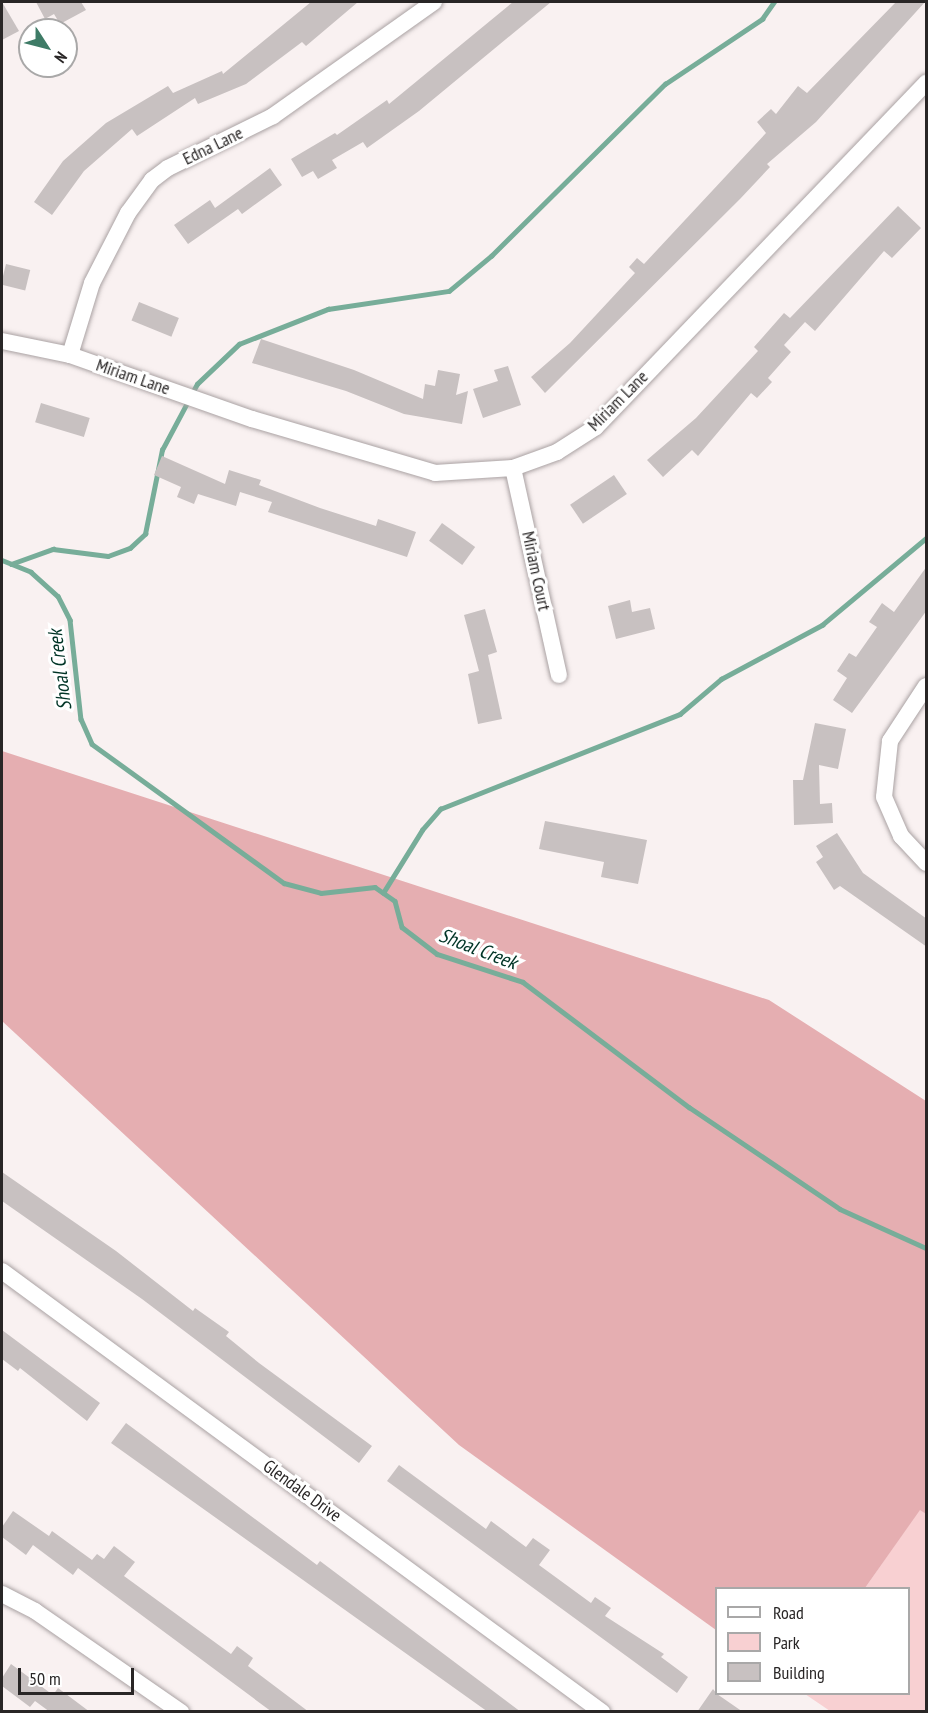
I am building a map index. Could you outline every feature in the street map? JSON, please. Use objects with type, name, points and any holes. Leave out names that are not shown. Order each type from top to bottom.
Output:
[{"type":"street","name":"Edna Lane","points":[[70,355],[92,283],[128,213],[152,180],[168,168],[273,116],[434,2]]},
{"type":"street","name":"Miriam Lane","points":[[2,341],[70,355],[252,419],[435,473],[513,468],[557,452],[596,427],[927,83]]},
{"type":"street","name":"Miriam Court","points":[[513,468],[559,675]]},
{"type":"street","points":[[927,686],[890,741],[884,797],[902,836],[927,863]]},
{"type":"street","name":"Glendale Drive","points":[[2,1271],[602,1712]]},
{"type":"street","points":[[2,1594],[35,1611],[181,1712]]},
{"type":"green space","points":[[920,1509],[926,1514],[926,1711],[830,1711],[806,1695],[910,1695],[910,1587],[866,1587]]},
{"type":"shaded area","points":[[2,751],[769,1000],[926,1101],[926,1514],[920,1510],[866,1587],[715,1587],[715,1629],[459,1445],[2,1021]]},
{"type":"building","points":[[2,2],[18,32],[2,40]]},
{"type":"building","points":[[36,2],[81,2],[86,10],[71,18],[56,18],[54,14],[44,18]]},
{"type":"building","points":[[311,2],[358,2],[306,46],[302,42],[246,84],[198,104],[195,98],[137,136],[132,129],[84,171],[52,215],[34,202],[63,161],[106,123],[168,86],[173,93],[222,71],[223,74]]},
{"type":"building","points":[[513,2],[551,2],[419,111],[367,148],[363,142],[332,160],[337,168],[318,179],[313,171],[302,177],[291,159],[335,133],[337,135],[387,100],[389,104]]},
{"type":"building","points":[[896,2],[925,2],[816,122],[767,164],[770,167],[740,199],[545,393],[531,377],[570,343],[635,273],[629,267],[637,258],[644,264],[766,133],[757,122],[771,109],[776,114],[798,86],[807,93]]},
{"type":"building","points":[[270,168],[282,185],[242,214],[238,209],[188,244],[174,225],[210,200],[215,208]]},
{"type":"building","points":[[898,206],[921,228],[892,258],[884,251],[815,331],[805,322],[784,345],[791,352],[768,378],[772,382],[757,398],[751,393],[698,456],[692,450],[663,477],[647,460],[696,418],[758,351],[754,347],[784,313],[790,318]]},
{"type":"building","points":[[6,264],[30,270],[25,290],[2,285]]},
{"type":"building","points":[[139,302],[179,318],[171,337],[132,321]]},
{"type":"building","points":[[261,339],[354,370],[423,399],[425,384],[435,386],[438,370],[460,374],[456,395],[468,391],[462,424],[404,414],[346,391],[252,363]]},
{"type":"building","points":[[508,366],[521,405],[483,418],[473,389],[498,381],[494,370]]},
{"type":"building","points":[[41,403],[90,418],[84,437],[35,422]]},
{"type":"building","points":[[162,456],[225,484],[229,470],[261,480],[259,485],[320,508],[376,526],[378,519],[416,532],[407,557],[268,512],[272,502],[240,492],[236,506],[198,494],[194,504],[177,497],[181,487],[154,475]]},
{"type":"building","points":[[614,475],[627,494],[583,524],[570,505]]},
{"type":"building","points":[[442,523],[475,547],[462,565],[429,541]]},
{"type":"building","points":[[927,566],[927,610],[852,713],[833,700],[847,678],[837,671],[849,653],[856,657],[877,627],[869,622],[882,603],[894,612]]},
{"type":"building","points":[[630,600],[632,612],[650,608],[655,629],[616,639],[608,606]]},
{"type":"building","points":[[485,609],[497,652],[488,655],[502,719],[478,724],[468,674],[479,671],[464,615]]},
{"type":"building","points":[[815,723],[846,729],[838,769],[819,765],[820,804],[832,803],[833,823],[794,825],[793,780],[803,780]]},
{"type":"building","points":[[545,821],[647,840],[638,884],[601,877],[604,862],[539,849]]},
{"type":"building","points":[[837,833],[863,873],[927,919],[927,947],[840,886],[834,890],[816,862],[823,857],[816,846]]},
{"type":"building","points":[[2,1172],[116,1251],[193,1311],[195,1308],[229,1332],[226,1336],[259,1363],[372,1446],[359,1463],[142,1299],[2,1201]]},
{"type":"building","points":[[2,1330],[100,1403],[87,1421],[20,1368],[18,1371],[2,1359]]},
{"type":"building","points":[[126,1423],[317,1565],[320,1561],[521,1712],[488,1712],[111,1443]]},
{"type":"building","points":[[399,1465],[486,1529],[491,1521],[526,1547],[533,1538],[550,1550],[539,1565],[591,1603],[595,1597],[611,1608],[605,1616],[664,1654],[661,1657],[688,1677],[677,1693],[387,1481]]},
{"type":"building","points":[[13,1511],[49,1536],[52,1531],[92,1560],[97,1554],[104,1559],[114,1546],[135,1562],[124,1576],[231,1654],[237,1646],[253,1658],[248,1666],[309,1712],[272,1712],[78,1568],[73,1575],[33,1545],[26,1555],[2,1537],[2,1527]]},
{"type":"building","points":[[11,1664],[53,1695],[58,1688],[90,1712],[50,1712],[35,1701],[30,1707],[2,1686],[2,1678]]},
{"type":"building","points":[[713,1689],[715,1695],[743,1712],[697,1712]]},
{"type":"waterway","points":[[192,393],[197,384],[239,344],[328,309],[449,291],[491,256],[665,84],[762,19],[774,2]]},
{"type":"waterway","points":[[11,564],[53,549],[108,556],[130,548],[145,534],[162,450],[188,401]]},
{"type":"waterway","points":[[383,893],[422,830],[440,809],[680,714],[721,679],[822,625],[926,538]]},
{"type":"waterway","name":"Shoal Creek","points":[[2,560],[31,572],[58,596],[70,620],[81,719],[92,744],[284,883],[321,893],[375,887],[395,901],[402,927],[437,954],[523,982],[689,1107],[840,1209],[926,1248]]}]
